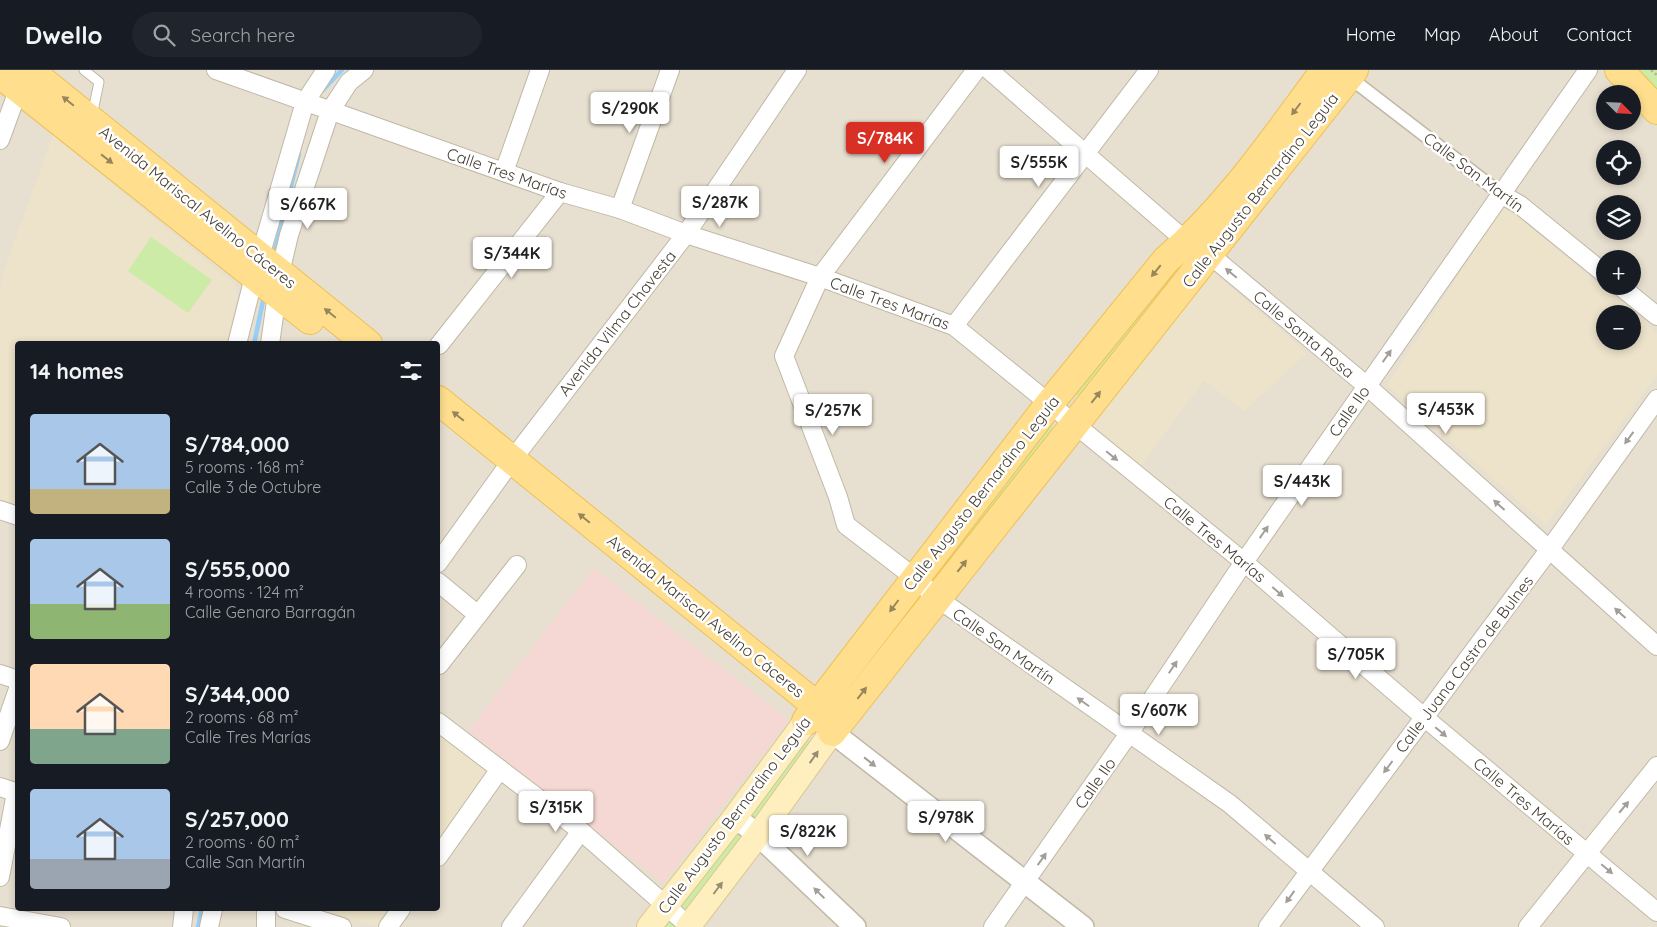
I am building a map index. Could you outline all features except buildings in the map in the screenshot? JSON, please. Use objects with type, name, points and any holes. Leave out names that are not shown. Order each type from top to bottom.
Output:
[{"type":"main road","points":[[1619,70],[1657,110]]},
{"type":"main road","name":"Calle Augusto Bernardino Leguía","points":[[688,926],[758,835],[832,732],[1074,426],[1198,248],[1240,183],[1343,72]]},
{"type":"main road","name":"Avenida Mariscal Avelino Cáceres","points":[[19,76],[267,275],[364,341]]},
{"type":"main road","name":"Calle Augusto Bernardino Leguía","points":[[648,927],[735,817],[812,713],[1050,403],[1166,260],[1198,248]]},
{"type":"main road","name":"Avenida Mariscal Avelino Cáceres","points":[[267,275],[336,341]]},
{"type":"main road","name":"Avenida Mariscal Avelino Cáceres","points":[[440,402],[507,468]]},
{"type":"main road","name":"Avenida Mariscal Avelino Cáceres","points":[[440,424],[507,468],[812,713],[832,732]]},
{"type":"street","name":"Calle Tres Marías","points":[[216,70],[560,192],[620,208],[686,234],[820,278],[954,326],[1050,403],[1074,426],[1244,562],[1425,718],[1657,912]]},
{"type":"street","points":[[238,341],[267,275],[290,235],[326,70]]},
{"type":"street","points":[[270,341],[267,275],[317,106],[364,70]]},
{"type":"street","points":[[504,172],[540,70]]},
{"type":"street","points":[[620,208],[670,70]]},
{"type":"street","name":"Avenida Vilma Chavesta","points":[[440,561],[507,468],[686,234],[798,70]]},
{"type":"street","name":"Calle San Martín","points":[[976,70],[820,278],[784,356],[838,497],[846,525],[915,578],[937,598],[1128,735],[1230,804],[1375,927]]},
{"type":"street","name":"Calle Santa Rosa","points":[[989,70],[1084,155],[1367,386],[1657,646]]},
{"type":"street","points":[[954,326],[1149,70]]},
{"type":"street","name":"Calle Ilo","points":[[993,927],[1128,735],[1244,562],[1588,70]]},
{"type":"street","name":"Calle San Martín","points":[[1343,72],[1502,194],[1520,205],[1596,267]]},
{"type":"street","points":[[0,140],[19,76]]},
{"type":"street","points":[[440,344],[560,192]]},
{"type":"street","points":[[1631,295],[1657,316]]},
{"type":"street","name":"Calle Juana Castro de Bulnes","points":[[1268,927],[1549,550],[1657,399]]},
{"type":"street","points":[[0,510],[15,515]]},
{"type":"street","points":[[440,664],[516,565]]},
{"type":"street","points":[[440,584],[478,615]]},
{"type":"street","points":[[0,674],[15,679]]},
{"type":"street","points":[[0,741],[15,698]]},
{"type":"street","points":[[440,724],[581,831],[688,926]]},
{"type":"street","points":[[832,732],[1082,927]]},
{"type":"street","points":[[1528,927],[1586,852],[1657,766]]},
{"type":"street","points":[[440,854],[500,769]]},
{"type":"street","points":[[0,877],[11,791]]},
{"type":"street","points":[[735,817],[758,835],[855,927]]},
{"type":"street","points":[[511,927],[581,831]]},
{"type":"street","points":[[182,927],[184,911]]},
{"type":"street","points":[[209,927],[213,911]]},
{"type":"street","points":[[266,911],[266,927]]},
{"type":"street","points":[[291,911],[342,927]]},
{"type":"street","points":[[388,927],[400,911]]},
{"type":"street","points":[[0,916],[61,927]]},
{"type":"lane","points":[[84,70],[99,82],[87,130]]},
{"type":"path","points":[[1651,70],[1657,75]]},
{"type":"shaded area","points":[[0,70],[1657,70],[1657,927],[0,927]]},
{"type":"shaded area","points":[[53,135],[235,284],[237,296],[228,341],[15,341],[15,508],[0,503],[0,290],[3,272]]},
{"type":"shaded area","points":[[1504,205],[1596,282],[1596,295],[1612,295],[1624,305],[1596,305],[1596,350],[1641,350],[1641,320],[1657,333],[1657,375],[1546,525],[1387,385]]},
{"type":"shaded area","points":[[1212,271],[1307,353],[1244,411],[1204,380],[1141,466],[1094,427],[1089,418]]},
{"type":"shaded area","points":[[594,568],[789,720],[663,883],[468,731]]},
{"type":"shaded area","points":[[440,735],[489,771],[440,841]]},
{"type":"shaded area","points":[[323,911],[390,911],[378,927]]},
{"type":"green space","points":[[1638,70],[1657,70],[1657,89]]},
{"type":"green space","points":[[151,237],[212,280],[188,313],[128,271]]},
{"type":"green space","points":[[1185,250],[1197,258],[1080,398],[1069,388]]},
{"type":"green space","points":[[1045,421],[1053,428],[940,579],[931,569]]},
{"type":"green space","points":[[804,737],[814,745],[676,927],[660,927]]},
{"type":"waterway","points":[[322,91],[342,70]]},
{"type":"waterway","points":[[275,250],[299,154]]},
{"type":"waterway","points":[[255,341],[264,296]]},
{"type":"waterway","points":[[198,927],[202,911]]}]
